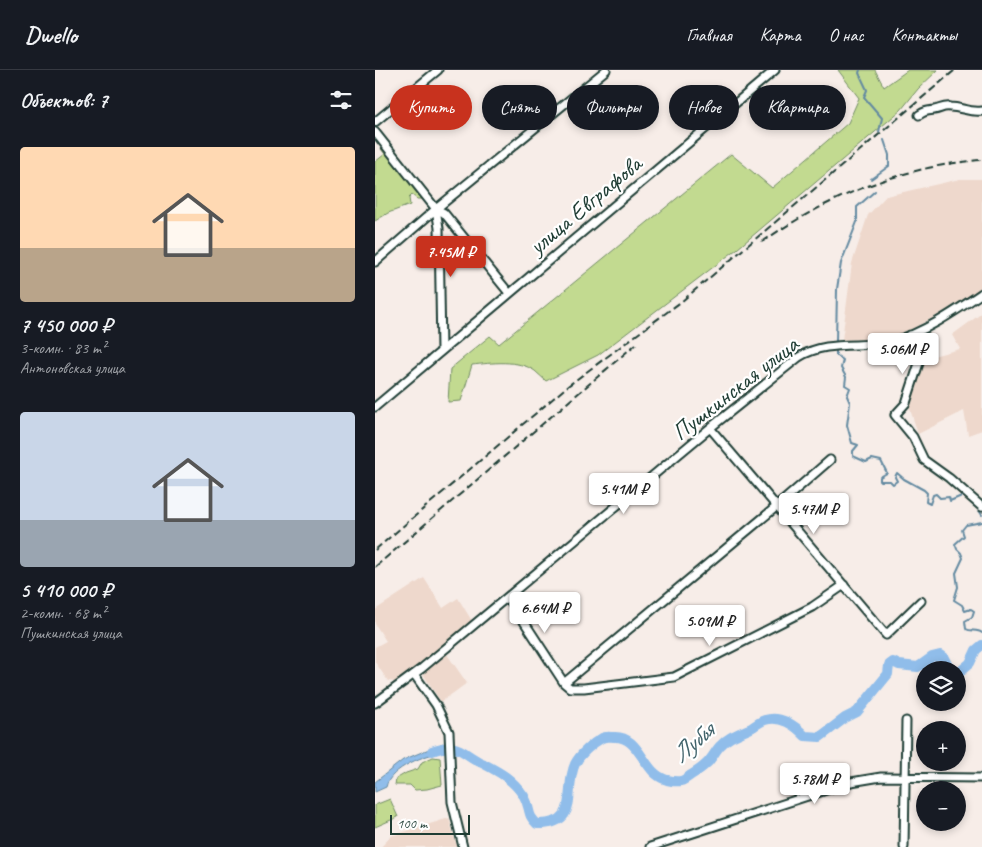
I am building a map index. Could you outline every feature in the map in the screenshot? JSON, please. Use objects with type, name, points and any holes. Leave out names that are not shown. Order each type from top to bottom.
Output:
[{"type":"street","points":[[375,122],[438,70]]},
{"type":"street","points":[[375,262],[436,209],[606,70]]},
{"type":"street","name":"улица Евграфова","points":[[375,407],[775,70]]},
{"type":"street","points":[[919,115],[925,111],[943,107],[982,112]]},
{"type":"street","points":[[375,132],[436,209],[444,213],[509,293]]},
{"type":"street","points":[[436,209],[439,228],[441,351]]},
{"type":"street","name":"Пушкинская улица","points":[[375,703],[414,674],[710,428],[799,357],[809,351],[830,346],[878,344],[895,341],[935,322],[982,294]]},
{"type":"street","points":[[910,335],[922,354],[906,403],[895,415],[913,437],[924,460],[949,478],[982,507]]},
{"type":"street","points":[[710,428],[886,635],[921,601]]},
{"type":"street","points":[[564,683],[830,460]]},
{"type":"street","points":[[508,596],[564,683],[570,688],[584,688],[674,677],[812,607],[844,586]]},
{"type":"street","points":[[414,674],[436,705],[447,727],[451,755],[452,802],[463,847]]},
{"type":"street","points":[[904,847],[906,721]]},
{"type":"street","points":[[650,847],[851,782],[881,777],[982,778]]},
{"type":"shaded area","points":[[960,179],[982,179],[982,288],[906,332],[880,339],[842,340],[852,263],[868,215],[886,196]]},
{"type":"shaded area","points":[[982,313],[982,430],[968,435],[964,411],[918,434],[909,406],[920,365],[929,357],[960,349],[952,335]]},
{"type":"shaded area","points":[[424,578],[443,608],[458,598],[472,621],[397,682],[388,681],[375,662],[375,647],[386,641],[375,624],[375,610]]},
{"type":"shaded area","points":[[446,653],[467,683],[441,702],[423,674],[425,670]]},
{"type":"shaded area","points":[[449,818],[457,847],[381,847],[391,836]]},
{"type":"green space","points":[[838,70],[875,70],[884,87],[908,70],[938,70],[918,89],[901,110],[737,249],[598,355],[546,381],[528,367],[513,363],[472,365],[461,401],[448,402],[450,369],[490,336],[499,344],[731,154],[772,188],[840,130],[846,130],[846,125],[859,98]]},
{"type":"green space","points":[[382,148],[424,198],[417,199],[412,195],[409,198],[410,205],[388,213],[375,221],[375,162],[385,154]]},
{"type":"green space","points":[[433,757],[440,758],[442,785],[415,790],[410,785],[395,785],[396,779],[418,769],[422,762]]},
{"type":"green space","points":[[390,799],[398,817],[375,827],[375,805]]},
{"type":"water","points":[[443,743],[444,752],[419,759],[401,768],[389,780],[386,787],[375,792],[375,782],[403,760]]},
{"type":"waterway","points":[[860,70],[859,73],[867,90],[864,97],[882,118],[879,132]]},
{"type":"waterway","points":[[871,179],[889,166],[889,155],[884,140]]},
{"type":"waterway","points":[[836,343],[837,289],[841,263],[857,222],[857,207],[875,191]]},
{"type":"waterway","points":[[836,347],[836,355],[843,360],[841,368],[846,377],[845,385],[850,388],[847,396],[850,403],[847,425],[852,443],[858,445],[853,451],[853,456],[866,462],[872,459],[881,461],[887,473],[880,477],[880,481],[890,481],[893,484],[897,481],[895,477],[897,473],[924,490],[927,493],[926,502],[930,504],[933,495],[936,494],[940,498],[949,497],[950,501],[964,495]]},
{"type":"waterway","points":[[975,504],[982,515]]},
{"type":"waterway","points":[[982,522],[966,525],[962,530],[964,536],[955,544],[963,558],[956,573],[958,587],[954,600],[962,605],[965,611],[971,609],[974,611],[972,617],[965,621],[966,629],[982,633]]},
{"type":"waterway","name":"Лубья","points":[[966,666],[970,663],[976,650],[982,645]]},
{"type":"waterway","name":"Лубья","points":[[926,661],[940,655],[946,661]]},
{"type":"waterway","name":"Лубья","points":[[432,751],[448,747],[459,749],[500,773],[510,780],[524,796],[531,817],[537,824],[551,823],[560,819],[566,812],[572,774],[577,760],[603,737],[623,738],[636,748],[652,770],[659,776],[667,780],[681,781],[710,760],[726,740],[763,721],[771,719],[782,720],[797,728],[805,736],[820,737],[845,718],[857,712],[888,674],[889,665],[893,662],[899,665],[916,667]]},
{"type":"railway","points":[[375,550],[569,385],[682,301],[955,70]]},
{"type":"railway","points":[[762,242],[813,211],[867,186],[923,169],[982,160]]},
{"type":"railway","points":[[375,567],[636,344]]}]
